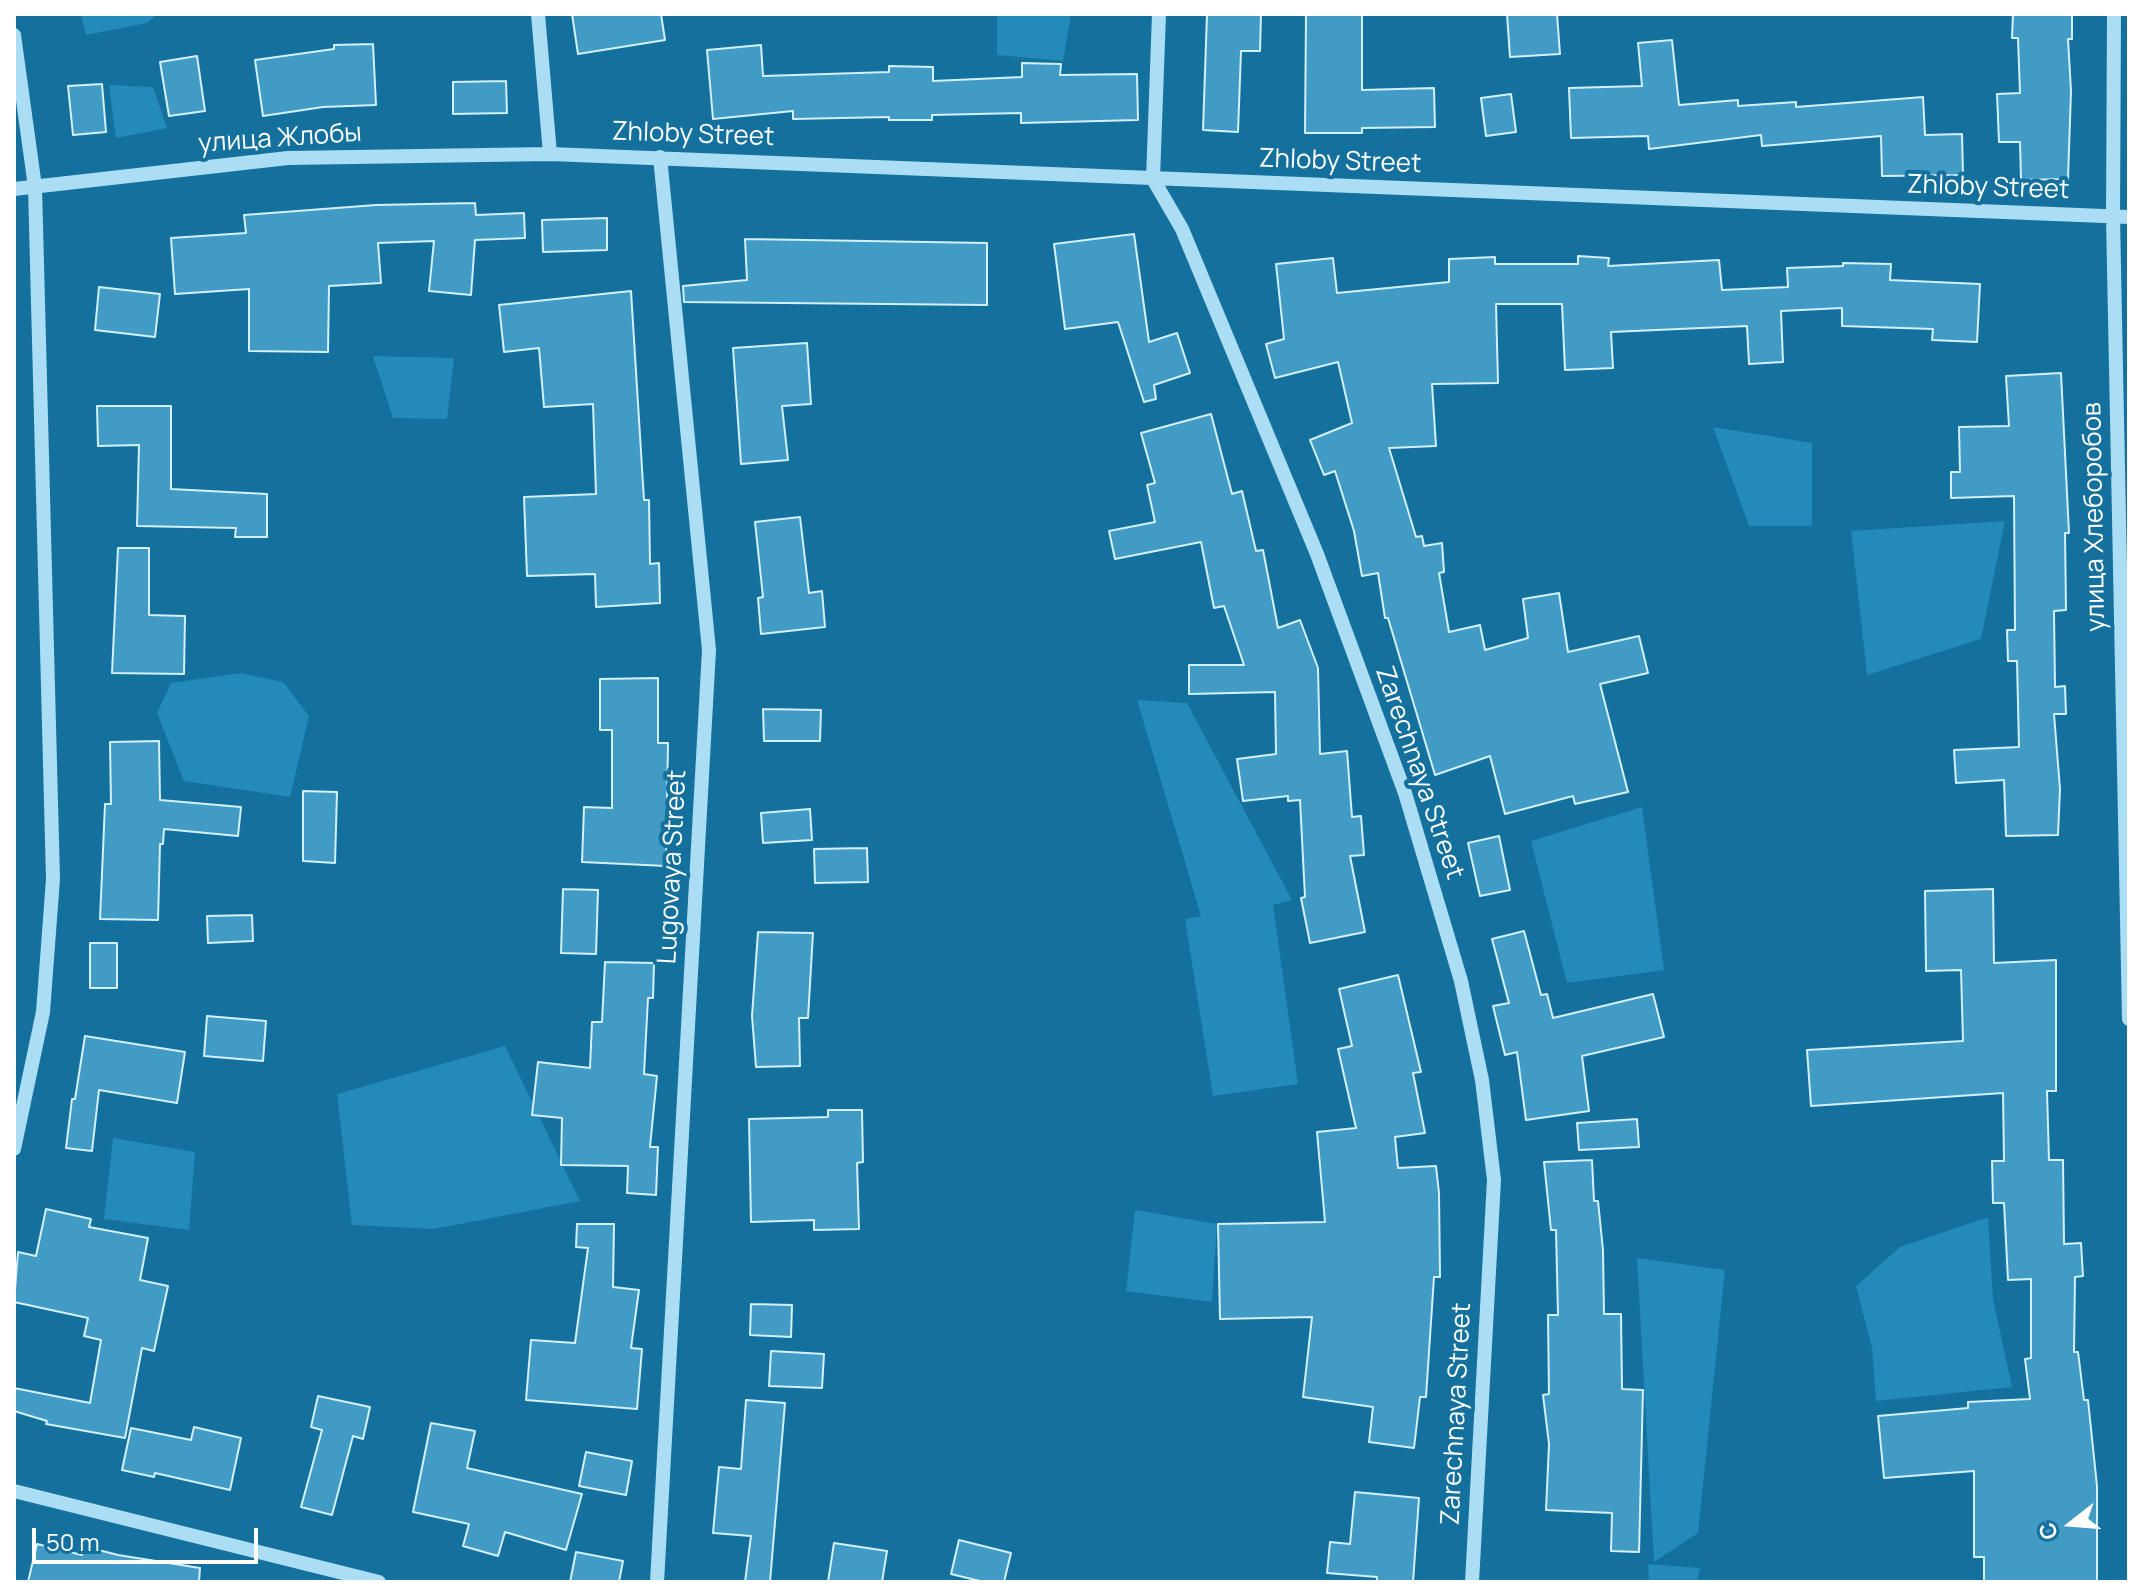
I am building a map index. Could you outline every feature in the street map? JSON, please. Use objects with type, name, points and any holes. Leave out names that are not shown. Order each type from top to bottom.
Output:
[{"type":"street","points":[[538,14],[550,154]]},
{"type":"street","points":[[1153,179],[1159,14]]},
{"type":"street","name":"улица Хлеборобов","points":[[2114,14],[2113,217],[2129,1019]]},
{"type":"street","points":[[14,35],[35,187],[53,879],[43,1012],[14,1149]]},
{"type":"street","name":"Zhloby Street","points":[[550,154],[2129,217]]},
{"type":"street","name":"улица Жлобы","points":[[14,189],[288,158],[550,154]]},
{"type":"street","name":"Lugovaya Street","points":[[657,1582],[709,650],[660,157]]},
{"type":"street","name":"Zarechnaya Street","points":[[1153,179],[1182,229],[1317,554],[1405,793],[1461,981],[1482,1080],[1494,1180],[1472,1582]]},
{"type":"street","points":[[14,1491],[379,1582]]},
{"type":"shaded area","points":[[81,14],[157,14],[147,23],[86,35]]},
{"type":"shaded area","points":[[997,14],[1071,14],[1063,61],[997,55]]},
{"type":"shaded area","points":[[109,85],[153,87],[167,128],[116,138]]},
{"type":"shaded area","points":[[373,356],[454,358],[447,419],[393,418]]},
{"type":"shaded area","points":[[1713,427],[1812,443],[1812,526],[1749,526]]},
{"type":"shaded area","points":[[2005,521],[1981,639],[1867,675],[1851,531]]},
{"type":"shaded area","points":[[241,673],[283,682],[309,716],[290,797],[184,781],[157,713],[171,683]]},
{"type":"shaded area","points":[[1137,700],[1187,703],[1292,900],[1273,905],[1298,1084],[1213,1096],[1185,919],[1201,916]]},
{"type":"shaded area","points":[[1642,807],[1664,970],[1567,983],[1531,841]]},
{"type":"shaded area","points":[[505,1046],[580,1201],[434,1229],[352,1225],[337,1094]]},
{"type":"shaded area","points":[[113,1138],[195,1152],[189,1230],[104,1219]]},
{"type":"shaded area","points":[[1135,1210],[1217,1224],[1212,1302],[1126,1291]]},
{"type":"shaded area","points":[[1988,1217],[1993,1299],[2012,1387],[1876,1401],[1872,1348],[1856,1286],[1900,1247]]},
{"type":"shaded area","points":[[1637,1258],[1725,1270],[1698,1533],[1654,1562]]},
{"type":"shaded area","points":[[1648,1564],[1700,1568],[1697,1582],[1649,1582]]},
{"type":"building","points":[[572,14],[661,14],[665,40],[578,54]]},
{"type":"building","points":[[1207,14],[1261,14],[1260,51],[1241,51],[1238,132],[1203,130]]},
{"type":"building","points":[[1306,14],[1362,14],[1362,90],[1434,88],[1435,127],[1362,128],[1362,133],[1305,133]]},
{"type":"building","points":[[1507,14],[1557,14],[1560,54],[1510,57]]},
{"type":"building","points":[[2013,14],[2072,14],[2072,39],[2068,39],[2071,91],[2068,179],[2021,180],[2020,142],[1999,142],[1997,94],[2020,93],[2018,38],[2012,38]]},
{"type":"building","points":[[1672,40],[1679,105],[1738,100],[1738,106],[1796,102],[1796,107],[1923,97],[1925,135],[1962,134],[1963,175],[1882,176],[1881,136],[1762,146],[1761,135],[1649,149],[1648,136],[1571,138],[1569,88],[1642,86],[1638,43]]},
{"type":"building","points":[[373,44],[376,105],[323,107],[263,116],[255,60],[334,49],[334,45]]},
{"type":"building","points":[[761,45],[763,76],[889,72],[889,66],[933,67],[933,81],[1022,77],[1022,63],[1061,64],[1060,75],[1137,74],[1138,120],[1021,123],[1021,113],[932,115],[932,120],[889,120],[889,117],[793,119],[793,111],[713,119],[707,50]]},
{"type":"building","points":[[197,56],[205,111],[169,116],[160,62]]},
{"type":"building","points":[[506,81],[507,113],[453,114],[453,82]]},
{"type":"building","points":[[102,84],[106,132],[73,135],[68,86]]},
{"type":"building","points":[[1511,94],[1516,132],[1486,136],[1481,98]]},
{"type":"building","points":[[475,203],[476,215],[524,213],[525,238],[475,240],[471,295],[429,291],[434,241],[378,243],[381,283],[329,286],[328,352],[249,351],[249,289],[175,294],[171,238],[246,233],[244,215],[376,205]]},
{"type":"building","points":[[607,218],[607,250],[543,252],[542,220]]},
{"type":"building","points":[[1134,234],[1149,342],[1177,333],[1190,373],[1154,385],[1156,399],[1144,402],[1118,322],[1065,329],[1054,244]]},
{"type":"building","points":[[745,239],[987,243],[987,305],[684,302],[683,286],[747,280]]},
{"type":"building","points":[[1578,256],[1609,258],[1608,266],[1719,260],[1722,290],[1788,287],[1787,268],[1843,266],[1843,263],[1891,264],[1890,280],[1980,284],[1977,342],[1932,340],[1933,329],[1842,326],[1842,308],[1781,311],[1783,362],[1749,364],[1747,326],[1611,332],[1613,368],[1565,370],[1562,304],[1496,304],[1498,383],[1432,384],[1436,446],[1389,448],[1416,537],[1422,536],[1424,546],[1442,543],[1444,572],[1439,573],[1449,632],[1480,625],[1485,650],[1528,638],[1523,599],[1559,593],[1568,652],[1639,636],[1648,673],[1600,684],[1628,792],[1575,804],[1573,796],[1505,814],[1490,756],[1435,775],[1388,618],[1385,618],[1378,573],[1362,576],[1354,531],[1335,471],[1324,475],[1310,440],[1352,423],[1338,362],[1275,378],[1266,344],[1284,339],[1276,264],[1333,258],[1337,293],[1449,282],[1449,259],[1495,257],[1495,264],[1578,264]]},
{"type":"building","points":[[99,287],[160,294],[155,337],[95,330]]},
{"type":"building","points":[[631,291],[644,500],[649,500],[650,564],[659,563],[660,603],[596,607],[595,574],[527,576],[524,497],[596,494],[593,404],[544,407],[539,348],[504,352],[499,305]]},
{"type":"building","points":[[807,343],[811,404],[782,406],[788,460],[741,464],[733,348]]},
{"type":"building","points":[[2061,373],[2069,533],[2065,533],[2066,610],[2054,611],[2055,687],[2065,686],[2066,714],[2054,714],[2060,789],[2058,835],[2006,836],[2004,780],[1956,783],[1954,750],[2019,747],[2017,661],[2008,661],[2007,630],[2015,630],[2014,496],[1951,498],[1951,472],[1960,472],[1959,427],[2009,426],[2006,376]]},
{"type":"building","points":[[97,406],[171,406],[171,489],[267,494],[267,537],[235,537],[236,528],[137,526],[139,445],[98,446]]},
{"type":"building","points":[[1211,414],[1232,494],[1242,491],[1256,551],[1263,550],[1278,628],[1300,620],[1318,668],[1320,754],[1347,751],[1352,817],[1361,816],[1364,855],[1350,856],[1365,932],[1310,943],[1301,898],[1305,897],[1300,800],[1288,801],[1288,796],[1243,801],[1237,759],[1276,754],[1275,692],[1189,694],[1189,665],[1244,665],[1224,606],[1214,608],[1201,542],[1115,559],[1109,531],[1155,522],[1147,485],[1155,483],[1141,433]]},
{"type":"building","points":[[800,517],[809,593],[822,591],[825,627],[761,634],[758,598],[763,597],[755,522]]},
{"type":"building","points":[[118,548],[149,548],[149,615],[185,616],[184,674],[112,673]]},
{"type":"building","points":[[658,678],[658,743],[668,743],[666,866],[582,862],[584,807],[612,808],[612,730],[600,730],[600,679]]},
{"type":"building","points":[[763,709],[821,710],[820,741],[764,741]]},
{"type":"building","points":[[159,741],[160,800],[241,807],[238,836],[164,829],[163,844],[160,844],[158,920],[100,919],[105,804],[111,804],[110,742]]},
{"type":"building","points":[[303,791],[337,792],[335,863],[303,861]]},
{"type":"building","points":[[810,809],[812,840],[763,843],[761,813]]},
{"type":"building","points":[[1499,836],[1510,890],[1480,896],[1468,843]]},
{"type":"building","points":[[867,848],[868,882],[815,883],[814,849]]},
{"type":"building","points":[[563,889],[598,890],[596,954],[561,953]]},
{"type":"building","points":[[1993,889],[1994,963],[2056,960],[2056,1091],[2047,1091],[2049,1160],[2063,1160],[2064,1244],[2081,1243],[2083,1276],[2075,1277],[2074,1352],[2078,1352],[2084,1400],[2088,1400],[2097,1486],[2097,1582],[1984,1582],[1984,1557],[1974,1557],[1974,1471],[1884,1478],[1878,1416],[1968,1408],[1968,1402],[2030,1399],[2025,1359],[2031,1358],[2031,1279],[2008,1280],[2004,1203],[1993,1203],[1992,1161],[2004,1161],[2003,1093],[1811,1106],[1807,1050],[1963,1041],[1961,970],[1926,971],[1925,891]]},
{"type":"building","points":[[252,915],[253,941],[208,943],[207,916]]},
{"type":"building","points":[[1524,931],[1541,995],[1547,994],[1553,1018],[1653,994],[1664,1037],[1582,1056],[1589,1111],[1526,1120],[1517,1052],[1505,1055],[1493,1006],[1509,1003],[1492,939]]},
{"type":"building","points":[[758,932],[813,933],[808,1018],[799,1018],[800,1066],[756,1067],[752,1016]]},
{"type":"building","points":[[90,943],[117,943],[117,988],[90,988]]},
{"type":"building","points":[[605,962],[654,963],[653,998],[648,998],[644,1074],[657,1076],[650,1147],[658,1147],[656,1195],[627,1193],[628,1166],[561,1165],[562,1118],[532,1115],[538,1062],[590,1068],[592,1022],[602,1022]]},
{"type":"building","points":[[1398,975],[1421,1072],[1413,1073],[1425,1133],[1395,1137],[1398,1168],[1436,1166],[1439,1193],[1440,1277],[1434,1277],[1426,1397],[1420,1397],[1414,1448],[1369,1442],[1373,1407],[1303,1397],[1312,1317],[1220,1319],[1218,1224],[1325,1222],[1317,1132],[1356,1128],[1338,1049],[1352,1046],[1339,989]]},
{"type":"building","points":[[207,1016],[266,1021],[263,1061],[204,1056]]},
{"type":"building","points":[[85,1036],[185,1052],[177,1103],[99,1090],[92,1151],[66,1148]]},
{"type":"building","points":[[828,1110],[862,1110],[863,1162],[857,1163],[859,1229],[814,1230],[814,1220],[751,1222],[749,1119],[828,1117]]},
{"type":"building","points":[[1637,1119],[1639,1147],[1579,1150],[1577,1123]]},
{"type":"building","points":[[1592,1160],[1594,1201],[1598,1201],[1603,1250],[1604,1314],[1621,1314],[1622,1389],[1643,1390],[1639,1552],[1611,1551],[1612,1513],[1546,1510],[1549,1444],[1543,1395],[1549,1394],[1548,1315],[1558,1315],[1556,1230],[1551,1230],[1544,1162]]},
{"type":"building","points":[[46,1209],[91,1219],[89,1227],[148,1238],[140,1280],[168,1286],[154,1351],[142,1348],[125,1438],[46,1424],[47,1421],[14,1411],[14,1388],[90,1403],[101,1340],[84,1336],[88,1318],[14,1302],[18,1252],[36,1256]]},
{"type":"building","points":[[577,1224],[614,1224],[613,1287],[639,1290],[631,1348],[642,1349],[637,1409],[526,1400],[531,1340],[575,1343],[588,1248],[576,1247]]},
{"type":"building","points":[[751,1304],[792,1305],[791,1337],[750,1335]]},
{"type":"building","points":[[771,1351],[824,1354],[822,1388],[769,1386]]},
{"type":"building","points":[[318,1396],[370,1407],[363,1439],[353,1436],[332,1515],[301,1507],[322,1430],[311,1427]]},
{"type":"building","points":[[746,1400],[785,1403],[770,1582],[745,1582],[751,1536],[713,1533],[719,1467],[741,1469]]},
{"type":"building","points":[[431,1423],[475,1431],[467,1468],[582,1494],[566,1550],[505,1532],[498,1556],[463,1546],[469,1524],[413,1512]]},
{"type":"building","points":[[194,1427],[241,1438],[230,1490],[155,1473],[154,1477],[122,1470],[131,1428],[191,1440]]},
{"type":"building","points":[[586,1452],[632,1461],[626,1495],[579,1486]]},
{"type":"building","points":[[1355,1492],[1419,1498],[1413,1582],[1377,1582],[1377,1577],[1327,1573],[1330,1542],[1350,1544]]},
{"type":"building","points":[[959,1540],[1011,1553],[1004,1582],[984,1582],[951,1574]]},
{"type":"building","points":[[834,1543],[887,1551],[882,1582],[828,1582]]},
{"type":"building","points":[[37,1544],[82,1555],[83,1546],[200,1568],[199,1582],[28,1582]]},
{"type":"building","points":[[576,1552],[623,1561],[619,1582],[570,1582]]}]
